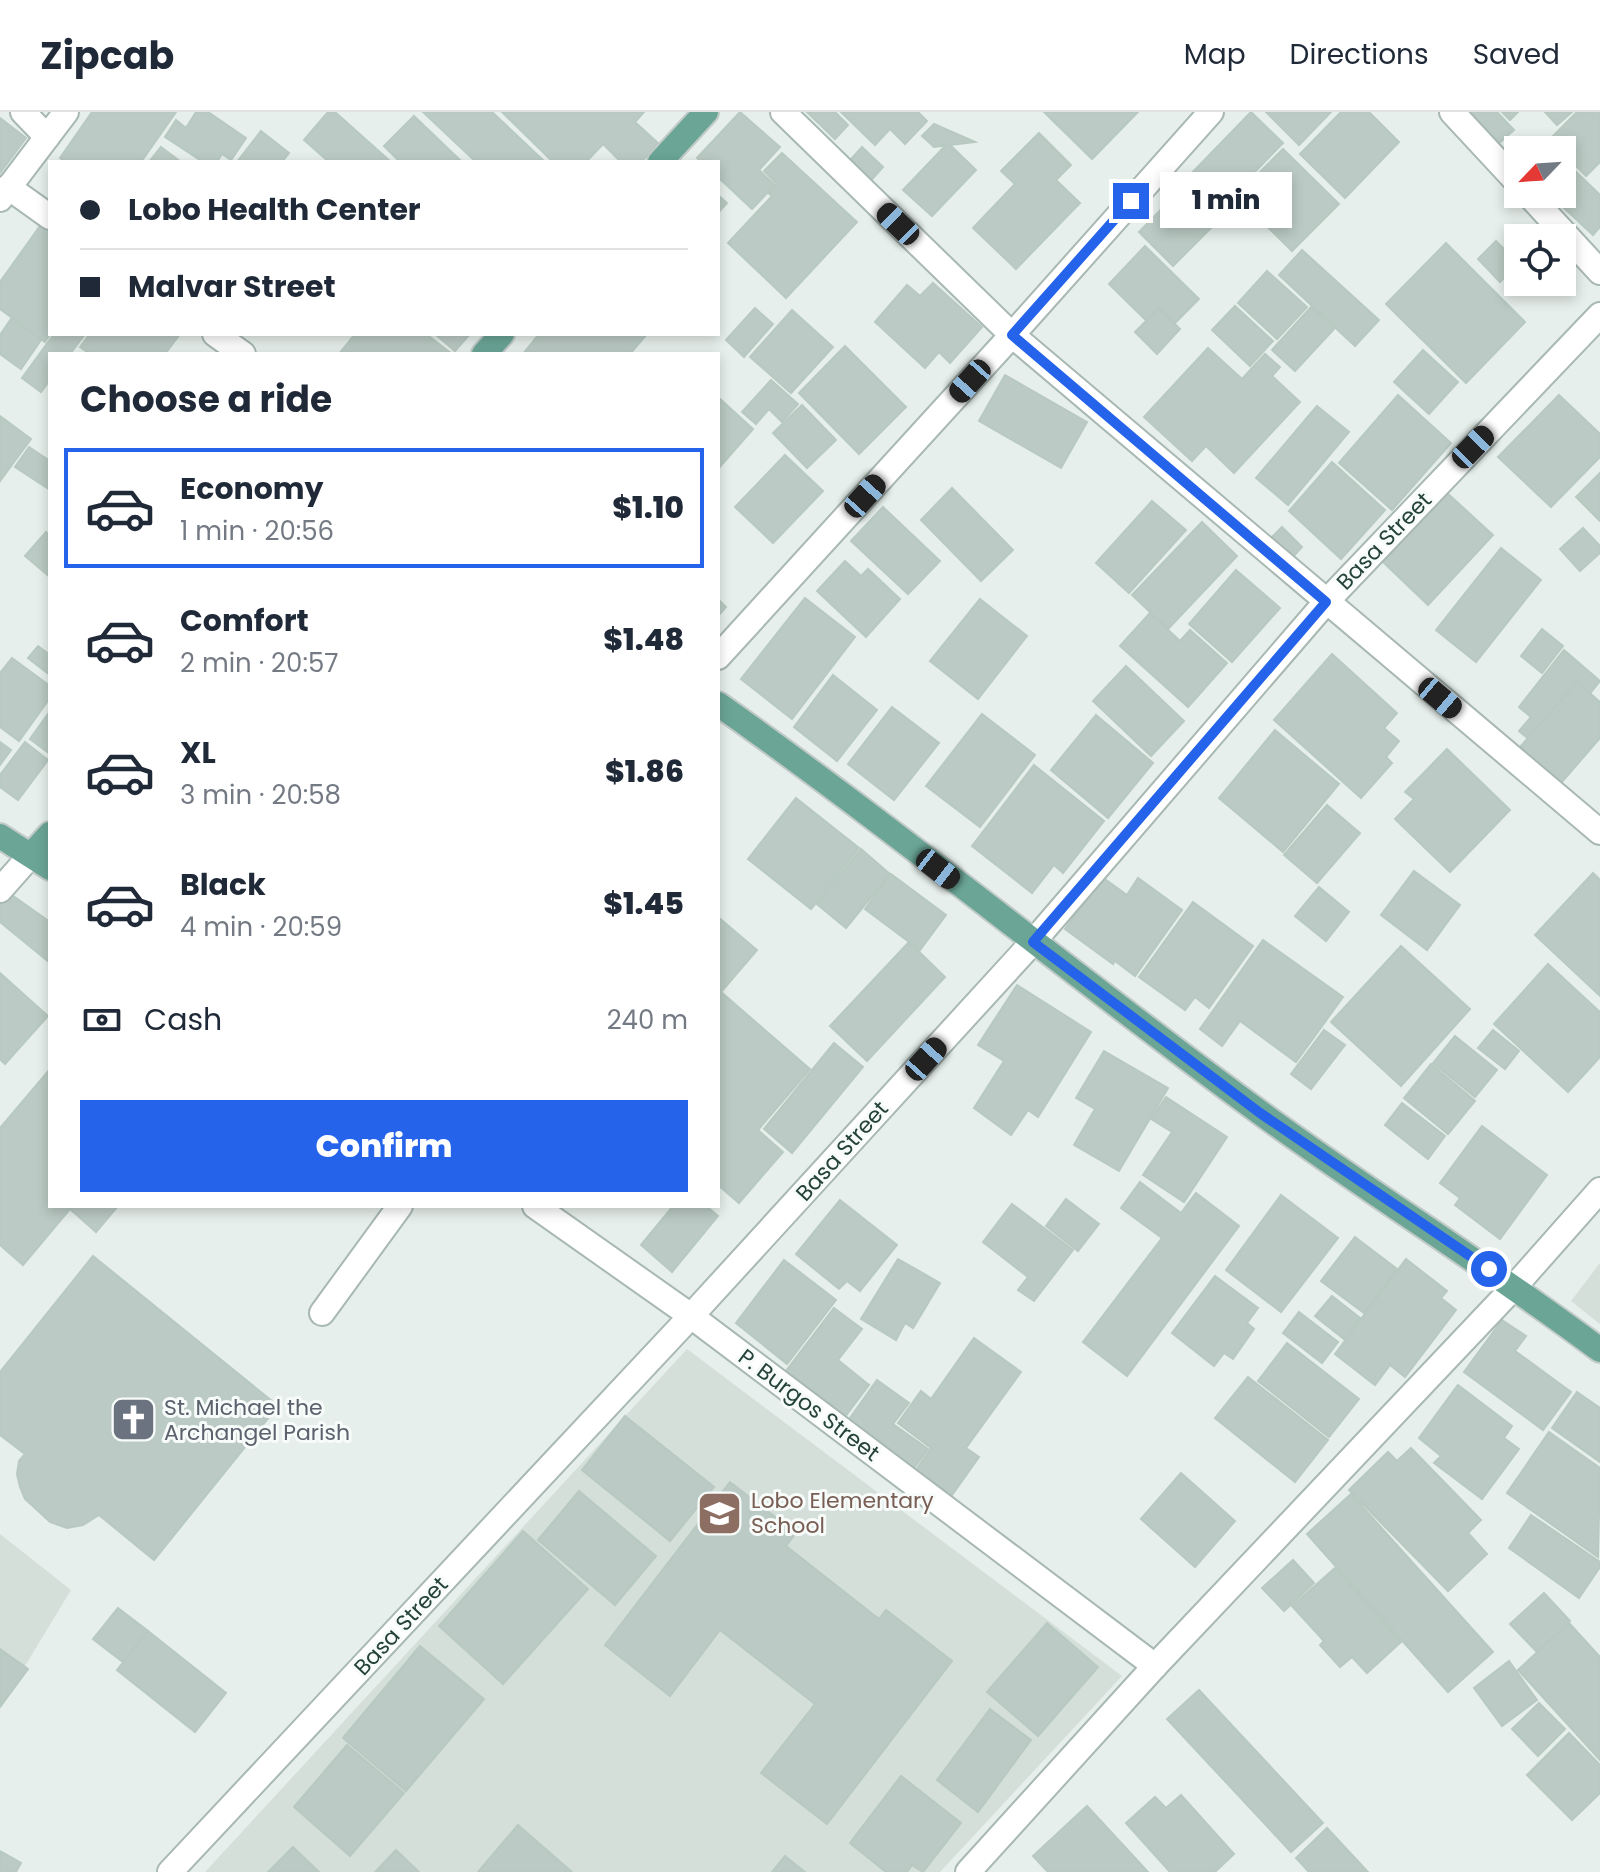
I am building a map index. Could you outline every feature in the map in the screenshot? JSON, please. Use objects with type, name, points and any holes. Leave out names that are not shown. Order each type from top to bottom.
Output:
[{"type":"main road","points":[[662,160],[706,112]]},
{"type":"main road","points":[[486,352],[500,336]]},
{"type":"main road","points":[[720,705],[820,777],[1260,1113],[1515,1286],[1600,1350]]},
{"type":"main road","points":[[0,836],[40,862],[48,840]]},
{"type":"street","points":[[23,112],[47,137]]},
{"type":"street","points":[[48,216],[4,193],[66,112]]},
{"type":"street","points":[[783,112],[1012,335],[1600,832]]},
{"type":"street","points":[[720,655],[1211,112]]},
{"type":"street","points":[[1452,112],[1504,168]]},
{"type":"street","points":[[1541,208],[1600,272]]},
{"type":"street","name":"Basa Street","points":[[170,1872],[691,1316],[1033,942],[1326,602],[1600,315]]},
{"type":"street","points":[[218,336],[240,352]]},
{"type":"street","points":[[0,890],[40,862]]},
{"type":"street","points":[[968,1872],[1155,1666],[1515,1286],[1600,1190]]},
{"type":"street","points":[[322,1313],[399,1208]]},
{"type":"street","name":"P. Burgos Street","points":[[538,1208],[691,1316],[1155,1666]]},
{"type":"shaded area","points":[[1600,1263],[1600,1324],[1571,1301]]},
{"type":"shaded area","name":"Lobo Elementary School","points":[[687,1349],[1122,1676],[940,1872],[205,1872]]},
{"type":"shaded area","points":[[0,1534],[71,1590],[0,1707]]},
{"type":"building","points":[[92,112],[176,112],[142,160],[60,158]]},
{"type":"building","points":[[196,112],[208,112],[246,138],[231,160],[222,154],[218,160],[200,160],[165,137],[176,120],[186,128]]},
{"type":"building","points":[[328,112],[335,112],[389,160],[327,160],[304,140]]},
{"type":"building","points":[[423,112],[492,112],[543,160],[474,160]]},
{"type":"building","points":[[502,112],[644,112],[635,122],[659,144],[643,160],[619,160],[603,144],[588,160],[551,160]]},
{"type":"building","points":[[740,112],[780,147],[759,170],[775,185],[752,209],[720,179],[720,160],[697,158]]},
{"type":"building","points":[[807,112],[835,112],[848,125],[835,139]]},
{"type":"building","points":[[841,112],[918,112],[927,121],[905,144],[890,129],[875,145]]},
{"type":"building","points":[[1044,112],[1138,112],[1092,159]]},
{"type":"building","points":[[1251,112],[1283,143],[1214,214],[1182,183]]},
{"type":"building","points":[[1266,112],[1331,112],[1299,145]]},
{"type":"building","points":[[1341,112],[1369,112],[1399,142],[1345,198],[1300,154]]},
{"type":"building","points":[[1465,112],[1497,112],[1514,130],[1497,145]]},
{"type":"building","points":[[1502,112],[1518,112],[1510,120]]},
{"type":"building","points":[[1545,112],[1572,112],[1557,125]]},
{"type":"building","points":[[1577,112],[1600,112],[1600,162],[1586,176],[1576,166],[1576,136],[1553,136]]},
{"type":"building","points":[[414,116],[460,160],[398,160],[384,146]]},
{"type":"building","points":[[0,118],[26,138],[0,173]]},
{"type":"building","points":[[934,124],[975,142],[934,147],[922,136]]},
{"type":"building","points":[[261,131],[289,153],[284,160],[239,160]]},
{"type":"building","points":[[1039,133],[1071,165],[1056,180],[1080,203],[1016,269],[973,228],[1015,184],[1001,171]]},
{"type":"building","points":[[948,143],[976,170],[932,216],[903,190]]},
{"type":"building","points":[[161,147],[178,160],[151,160]]},
{"type":"building","points":[[862,147],[883,167],[865,187],[844,167]]},
{"type":"building","points":[[1283,149],[1339,204],[1292,251],[1236,196]]},
{"type":"building","points":[[782,153],[857,222],[786,298],[728,243],[772,196],[768,193],[777,184],[764,171]]},
{"type":"building","points":[[1576,172],[1600,195],[1600,227],[1593,235],[1564,208],[1576,208]]},
{"type":"building","points":[[1178,192],[1213,226],[1173,266],[1139,232]]},
{"type":"building","points":[[720,197],[727,203],[720,211]]},
{"type":"building","points":[[45,219],[48,221],[49,336],[45,342],[0,309],[0,282]]},
{"type":"building","points":[[1496,241],[1504,249],[1504,278],[1500,282],[1478,259]]},
{"type":"building","points":[[1446,243],[1525,322],[1466,383],[1386,304]]},
{"type":"building","points":[[1145,246],[1199,299],[1162,336],[1109,284]]},
{"type":"building","points":[[1302,250],[1379,320],[1355,346],[1279,275]]},
{"type":"building","points":[[1267,271],[1307,307],[1277,339],[1238,303]]},
{"type":"building","points":[[933,283],[982,327],[950,363],[939,352],[925,368],[875,322],[907,285],[920,296]]},
{"type":"building","points":[[1235,306],[1273,341],[1250,366],[1212,330]]},
{"type":"building","points":[[1311,307],[1334,329],[1295,371],[1272,350]]},
{"type":"building","points":[[755,308],[773,324],[744,357],[726,340]]},
{"type":"building","points":[[1159,308],[1180,329],[1157,354],[1135,332]]},
{"type":"building","points":[[792,310],[833,347],[791,393],[750,357]]},
{"type":"building","points":[[11,319],[41,340],[21,369],[0,354],[0,335]]},
{"type":"building","points":[[53,336],[84,336],[72,352],[48,352],[48,383],[41,392],[22,378]]},
{"type":"building","points":[[88,336],[178,336],[166,352],[87,352],[80,347]]},
{"type":"building","points":[[353,336],[429,336],[449,352],[341,352]]},
{"type":"building","points":[[437,336],[468,336],[455,351]]},
{"type":"building","points":[[537,336],[645,336],[632,352],[525,352]]},
{"type":"building","points":[[845,346],[906,407],[859,454],[799,393]]},
{"type":"building","points":[[1208,348],[1242,379],[1265,354],[1280,367],[1272,376],[1300,402],[1234,473],[1206,446],[1192,461],[1144,417]]},
{"type":"building","points":[[1423,350],[1458,382],[1429,414],[1394,382]]},
{"type":"building","points":[[1005,375],[1087,422],[1061,468],[979,421]]},
{"type":"building","points":[[771,380],[798,404],[782,422],[769,409],[756,424],[742,412]]},
{"type":"building","points":[[1398,395],[1451,443],[1392,510],[1339,463]]},
{"type":"building","points":[[1559,395],[1600,434],[1600,457],[1551,507],[1498,457]]},
{"type":"building","points":[[720,399],[753,429],[720,467]]},
{"type":"building","points":[[802,405],[836,440],[807,468],[773,433]]},
{"type":"building","points":[[1317,406],[1349,432],[1288,505],[1256,478]]},
{"type":"building","points":[[0,416],[31,439],[0,481]]},
{"type":"building","points":[[29,447],[48,460],[48,489],[15,467]]},
{"type":"building","points":[[785,455],[823,491],[773,543],[735,507]]},
{"type":"building","points":[[1332,462],[1385,510],[1341,559],[1289,511]]},
{"type":"building","points":[[1600,473],[1600,521],[1576,497]]},
{"type":"building","points":[[952,488],[1013,550],[981,581],[921,520]]},
{"type":"building","points":[[1446,492],[1493,535],[1428,605],[1383,562]]},
{"type":"building","points":[[1152,501],[1186,530],[1129,593],[1096,563]]},
{"type":"building","points":[[883,507],[940,561],[908,594],[851,541]]},
{"type":"building","points":[[1202,522],[1237,556],[1168,629],[1132,595]]},
{"type":"building","points":[[1282,527],[1302,547],[1290,560],[1270,539]]},
{"type":"building","points":[[1583,528],[1600,546],[1600,553],[1580,571],[1560,549]]},
{"type":"building","points":[[46,532],[48,575],[25,556]]},
{"type":"building","points":[[1501,548],[1541,580],[1476,662],[1436,630]]},
{"type":"building","points":[[845,561],[861,576],[868,569],[900,599],[866,637],[817,591]]},
{"type":"building","points":[[1236,570],[1280,608],[1232,662],[1189,624]]},
{"type":"building","points":[[805,598],[855,637],[792,719],[741,679]]},
{"type":"building","points":[[980,599],[1027,636],[978,699],[930,661]]},
{"type":"building","points":[[1150,613],[1180,641],[1190,630],[1227,663],[1188,707],[1120,646]]},
{"type":"building","points":[[1542,629],[1563,646],[1542,673],[1521,656]]},
{"type":"building","points":[[38,646],[48,654],[48,673],[28,658]]},
{"type":"building","points":[[1564,650],[1600,681],[1544,751],[1519,731],[1531,717],[1519,707]]},
{"type":"building","points":[[1332,654],[1397,713],[1384,728],[1399,741],[1386,757],[1392,763],[1361,798],[1274,720]]},
{"type":"building","points":[[12,658],[48,685],[48,701],[19,741],[0,727],[0,673]]},
{"type":"building","points":[[1126,666],[1184,721],[1151,756],[1093,701]]},
{"type":"building","points":[[833,675],[877,710],[837,761],[794,727]]},
{"type":"building","points":[[1577,682],[1600,702],[1600,738],[1555,790],[1514,754]]},
{"type":"building","points":[[892,707],[939,743],[894,800],[848,764]]},
{"type":"building","points":[[48,714],[48,752],[30,739]]},
{"type":"building","points":[[982,714],[1035,755],[980,827],[926,786]]},
{"type":"building","points":[[1096,715],[1153,763],[1108,818],[1051,770]]},
{"type":"building","points":[[1275,730],[1339,784],[1283,852],[1219,798]]},
{"type":"building","points":[[0,742],[11,750],[0,765]]},
{"type":"building","points":[[25,742],[48,760],[18,800],[0,787],[0,775]]},
{"type":"building","points":[[1447,749],[1510,810],[1450,872],[1395,819],[1414,799],[1405,792]]},
{"type":"building","points":[[1034,765],[1104,821],[1063,873],[1054,865],[1032,893],[972,846]]},
{"type":"building","points":[[796,798],[859,848],[811,909],[748,859]]},
{"type":"building","points":[[1327,805],[1360,833],[1317,883],[1284,855]]},
{"type":"building","points":[[861,849],[890,874],[846,928],[817,904]]},
{"type":"building","points":[[1414,871],[1460,905],[1427,950],[1381,915]]},
{"type":"building","points":[[1593,873],[1600,880],[1600,996],[1535,935]]},
{"type":"building","points":[[891,874],[946,915],[920,950],[865,909]]},
{"type":"building","points":[[1102,877],[1127,895],[1138,878],[1182,910],[1135,976],[1065,929]]},
{"type":"building","points":[[1319,887],[1349,912],[1326,941],[1295,916]]},
{"type":"building","points":[[9,893],[48,921],[48,961],[0,922],[0,904]]},
{"type":"building","points":[[1193,902],[1253,946],[1209,1008],[1195,997],[1185,1010],[1139,977]]},
{"type":"building","points":[[720,919],[757,950],[721,992],[810,1069],[758,1130],[783,1152],[739,1203],[720,1187]]},
{"type":"building","points":[[1263,940],[1343,997],[1296,1062],[1240,1021],[1222,1046],[1200,1029]]},
{"type":"building","points":[[909,942],[945,977],[867,1061],[830,1026]]},
{"type":"building","points":[[1401,946],[1470,1009],[1401,1086],[1331,1022]]},
{"type":"building","points":[[1548,964],[1600,1012],[1600,1057],[1568,1092],[1494,1024]]},
{"type":"building","points":[[0,973],[48,1016],[5,1064],[0,1059]]},
{"type":"building","points":[[1017,985],[1091,1032],[1038,1117],[1028,1110],[1011,1135],[974,1108],[1004,1061],[978,1045]]},
{"type":"building","points":[[1324,1030],[1345,1045],[1311,1089],[1291,1074]]},
{"type":"building","points":[[1493,1030],[1519,1051],[1505,1069],[1478,1048]]},
{"type":"building","points":[[1455,1036],[1497,1070],[1475,1097],[1433,1063]]},
{"type":"building","points":[[834,1043],[863,1067],[792,1153],[764,1129]]},
{"type":"building","points":[[1104,1051],[1168,1088],[1119,1171],[1074,1145],[1095,1109],[1076,1098]]},
{"type":"building","points":[[1431,1064],[1475,1101],[1448,1134],[1404,1098]]},
{"type":"building","points":[[48,1071],[48,1208],[116,1208],[96,1232],[70,1209],[23,1265],[0,1245],[0,1128]]},
{"type":"building","points":[[1166,1097],[1227,1137],[1184,1202],[1143,1175],[1172,1132],[1151,1119]]},
{"type":"building","points":[[1402,1103],[1445,1136],[1428,1159],[1385,1125]]},
{"type":"building","points":[[1482,1126],[1547,1175],[1500,1239],[1455,1205],[1460,1198],[1440,1183]]},
{"type":"building","points":[[1140,1182],[1181,1213],[1196,1193],[1239,1226],[1127,1376],[1083,1342],[1162,1238],[1121,1208]]},
{"type":"building","points":[[1281,1195],[1338,1238],[1281,1312],[1226,1270]]},
{"type":"building","points":[[1066,1199],[1099,1224],[1078,1251],[1046,1226]]},
{"type":"building","points":[[840,1200],[897,1245],[860,1291],[847,1281],[839,1289],[796,1254]]},
{"type":"building","points":[[1012,1204],[1073,1250],[1034,1301],[1018,1290],[1028,1277],[983,1242]]},
{"type":"building","points":[[671,1208],[708,1208],[718,1216],[672,1272],[641,1245]]},
{"type":"building","points":[[1355,1237],[1397,1269],[1364,1313],[1321,1281]]},
{"type":"building","name":"St. Michael the Archangel Parish","points":[[93,1256],[278,1406],[154,1560],[99,1515],[83,1525],[67,1528],[50,1522],[25,1499],[20,1487],[17,1474],[19,1461],[25,1454],[0,1435],[0,1372]]},
{"type":"building","points":[[898,1259],[940,1283],[913,1328],[905,1323],[896,1340],[861,1319]]},
{"type":"building","points":[[1406,1259],[1447,1291],[1441,1298],[1456,1310],[1405,1377],[1390,1365],[1375,1385],[1335,1354]]},
{"type":"building","points":[[784,1260],[836,1300],[787,1364],[736,1323]]},
{"type":"building","points":[[1215,1276],[1258,1308],[1247,1323],[1254,1329],[1233,1359],[1224,1353],[1214,1366],[1172,1333]]},
{"type":"building","points":[[1332,1296],[1360,1318],[1344,1339],[1315,1316]]},
{"type":"building","points":[[834,1308],[862,1329],[838,1360],[869,1385],[838,1426],[779,1380]]},
{"type":"building","points":[[1299,1312],[1338,1342],[1322,1363],[1283,1333]]},
{"type":"building","points":[[1502,1320],[1526,1336],[1515,1351],[1571,1392],[1543,1430],[1464,1372]]},
{"type":"building","points":[[974,1338],[1021,1372],[966,1448],[979,1457],[952,1495],[916,1470],[931,1448],[898,1423],[921,1391],[931,1399]]},
{"type":"building","points":[[1287,1343],[1359,1399],[1329,1437],[1258,1381]]},
{"type":"building","points":[[1248,1377],[1328,1440],[1295,1482],[1215,1418]]},
{"type":"building","points":[[877,1380],[909,1403],[893,1424],[928,1449],[909,1475],[843,1428]]},
{"type":"building","points":[[1458,1385],[1512,1426],[1504,1438],[1519,1449],[1482,1499],[1434,1463],[1441,1456],[1419,1438]]},
{"type":"building","points":[[1577,1392],[1600,1408],[1600,1462],[1552,1428]]},
{"type":"building","points":[[625,1416],[714,1487],[670,1541],[582,1470]]},
{"type":"building","points":[[1549,1432],[1600,1468],[1598,1557],[1507,1493]]},
{"type":"building","points":[[1411,1448],[1481,1520],[1468,1533],[1487,1554],[1448,1591],[1349,1490],[1388,1452],[1397,1461]]},
{"type":"building","points":[[1181,1473],[1235,1521],[1195,1567],[1141,1519]]},
{"type":"building","points":[[730,1482],[796,1533],[786,1546],[879,1619],[886,1610],[952,1661],[827,1824],[761,1773],[815,1704],[720,1630],[670,1696],[605,1645]]},
{"type":"building","points":[[579,1491],[656,1556],[615,1605],[538,1540]]},
{"type":"building","points":[[1351,1494],[1493,1652],[1448,1692],[1307,1534]]},
{"type":"building","points":[[1531,1515],[1600,1562],[1600,1567],[1579,1598],[1509,1548]]},
{"type":"building","points":[[523,1531],[588,1589],[503,1684],[439,1626]]},
{"type":"building","points":[[1293,1560],[1314,1583],[1284,1611],[1262,1588]]},
{"type":"building","points":[[1335,1568],[1401,1642],[1367,1673],[1352,1657],[1340,1667],[1320,1645],[1324,1641],[1292,1606]]},
{"type":"building","points":[[1544,1593],[1570,1621],[1537,1652],[1510,1624]]},
{"type":"building","points":[[118,1608],[148,1631],[123,1662],[93,1639]]},
{"type":"building","points":[[1047,1623],[1098,1667],[1038,1736],[987,1692]]},
{"type":"building","points":[[1569,1623],[1600,1657],[1600,1760],[1518,1670]]},
{"type":"building","points":[[148,1631],[226,1693],[195,1732],[117,1670]]},
{"type":"building","points":[[420,1646],[484,1699],[406,1791],[343,1738]]},
{"type":"building","points":[[0,1649],[28,1669],[0,1707]]},
{"type":"building","points":[[1509,1661],[1537,1700],[1502,1726],[1474,1688]]},
{"type":"building","points":[[1199,1690],[1323,1823],[1291,1852],[1167,1719]]},
{"type":"building","points":[[1539,1703],[1565,1729],[1538,1756],[1512,1729]]},
{"type":"building","points":[[990,1709],[1031,1740],[978,1812],[937,1780]]},
{"type":"building","points":[[1569,1733],[1600,1765],[1600,1793],[1572,1820],[1527,1775]]},
{"type":"building","points":[[347,1745],[404,1793],[350,1856],[294,1807]]},
{"type":"building","points":[[901,1776],[961,1823],[923,1872],[912,1865],[907,1872],[886,1872],[850,1843]]},
{"type":"building","points":[[1181,1795],[1234,1854],[1215,1872],[1170,1872],[1126,1823],[1155,1797],[1166,1808]]},
{"type":"building","points":[[1087,1806],[1148,1872],[1048,1872],[1033,1856]]},
{"type":"building","points":[[518,1825],[572,1872],[478,1872]]},
{"type":"building","points":[[1327,1828],[1368,1872],[1309,1872],[1296,1858]]},
{"type":"building","points":[[293,1847],[319,1872],[268,1872]]},
{"type":"building","points":[[396,1850],[419,1872],[375,1872]]},
{"type":"building","points":[[0,1851],[21,1863],[16,1872],[0,1872]]},
{"type":"building","points":[[785,1856],[805,1872],[772,1872]]},
{"type":"place","name":"St. Michael the Archangel Parish","points":[[133,1420]]},
{"type":"place","name":"Lobo Elementary School","points":[[720,1513]]},
{"type":"route","points":[[1131,201],[1012,335],[1326,602],[1033,942],[1260,1113],[1489,1269]]}]
